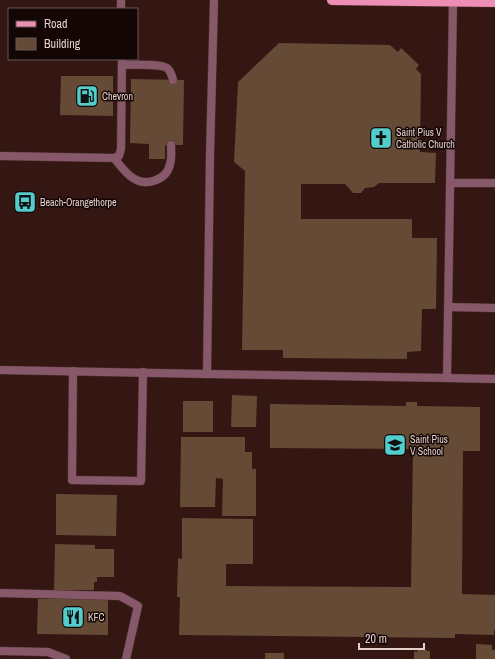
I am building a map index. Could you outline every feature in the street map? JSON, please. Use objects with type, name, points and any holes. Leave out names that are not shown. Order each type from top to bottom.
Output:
[{"type":"main road","points":[[332,0],[495,2]]},
{"type":"lane","points":[[207,374],[214,0]]},
{"type":"lane","points":[[447,378],[453,1]]},
{"type":"lane","points":[[0,156],[114,158],[119,156],[121,149],[122,62],[167,68],[170,71],[173,80]]},
{"type":"lane","points":[[114,158],[134,180],[149,182],[156,180],[167,171],[170,164],[171,145]]},
{"type":"lane","points":[[451,183],[495,183]]},
{"type":"lane","points":[[448,307],[495,308]]},
{"type":"lane","points":[[0,370],[495,380]]},
{"type":"lane","points":[[72,371],[72,480],[141,481],[143,372]]},
{"type":"lane","points":[[0,593],[120,596],[138,606],[126,659]]},
{"type":"lane","points":[[0,651],[48,652],[66,659]]},
{"type":"building","points":[[279,43],[390,45],[398,52],[401,48],[419,65],[416,69],[421,74],[420,152],[436,153],[435,183],[379,183],[374,187],[365,188],[361,193],[353,193],[345,184],[301,184],[301,219],[412,219],[412,238],[437,238],[436,309],[422,309],[421,351],[407,352],[407,359],[283,358],[283,350],[242,350],[245,171],[234,162],[238,82]]},
{"type":"building","name":"Chevron","points":[[61,76],[113,76],[113,116],[60,115]]},
{"type":"building","points":[[131,79],[184,80],[183,145],[165,145],[165,159],[149,159],[149,144],[130,143]]},
{"type":"building","points":[[232,395],[257,396],[256,427],[231,427]]},
{"type":"building","points":[[183,401],[213,401],[213,432],[183,432]]},
{"type":"building","points":[[406,402],[417,402],[417,406],[480,407],[480,451],[463,451],[462,594],[495,595],[494,635],[455,634],[455,638],[179,635],[180,597],[177,597],[178,558],[182,559],[182,518],[253,519],[253,564],[226,564],[226,586],[411,587],[413,449],[270,448],[270,404],[406,406]]},
{"type":"building","points":[[181,437],[245,437],[245,452],[252,452],[252,469],[256,469],[256,516],[222,516],[223,479],[216,478],[215,507],[180,507]]},
{"type":"building","points":[[56,494],[117,495],[116,536],[56,535]]},
{"type":"building","points":[[55,544],[95,545],[95,549],[114,549],[114,577],[97,577],[97,582],[94,582],[94,590],[54,590]]},
{"type":"building","name":"KFC","points":[[38,599],[108,599],[108,635],[37,634]]},
{"type":"building","points":[[476,644],[492,645],[492,650],[495,650],[495,659],[476,659]]},
{"type":"building","points":[[417,649],[430,651],[430,659],[414,659],[414,651],[417,652]]},
{"type":"building","points":[[265,653],[284,653],[284,659],[265,659]]},
{"type":"place","name":"Chevron","points":[[87,96]]},
{"type":"place","name":"Saint Pius V Catholic Church","points":[[381,138]]},
{"type":"place","name":"Beach-Orangethorpe","points":[[25,202]]},
{"type":"place","name":"Saint Pius V School","points":[[395,445]]},
{"type":"place","name":"KFC","points":[[73,617]]}]
